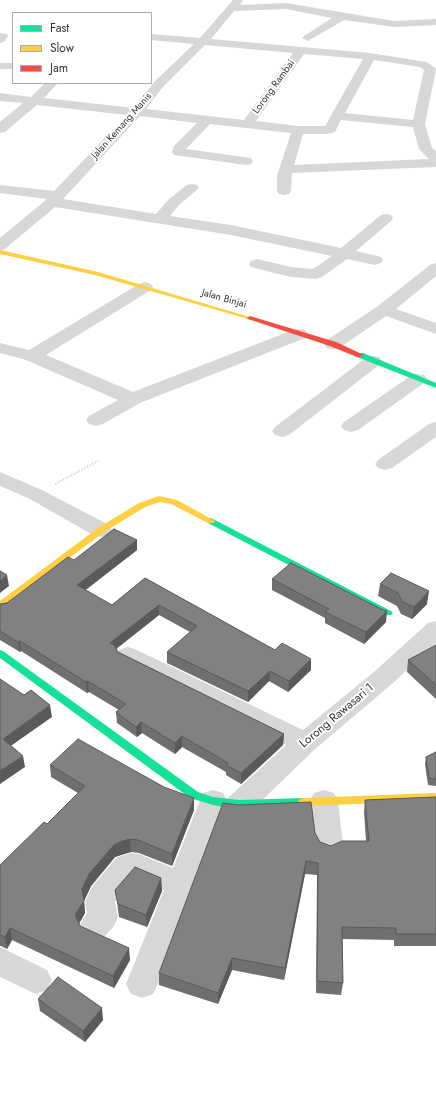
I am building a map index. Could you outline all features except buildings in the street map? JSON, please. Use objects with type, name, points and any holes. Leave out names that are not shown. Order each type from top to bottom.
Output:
[{"type":"street","points":[[315,12],[334,3]]},
{"type":"street","points":[[234,4],[281,6],[394,24],[436,22]]},
{"type":"street","name":"Jalan Kemang Manis","points":[[0,246],[55,199],[138,112],[158,85],[203,41],[234,4]]},
{"type":"street","points":[[308,38],[342,16]]},
{"type":"street","points":[[152,37],[370,56],[423,64],[430,69],[419,124],[426,149],[436,159]]},
{"type":"street","name":"Lorong Rambai","points":[[247,125],[302,50]]},
{"type":"street","points":[[0,98],[35,100],[298,130],[330,129],[370,56]]},
{"type":"street","points":[[0,66],[12,66]]},
{"type":"street","points":[[0,129],[35,100],[51,84]]},
{"type":"street","points":[[337,116],[419,124]]},
{"type":"street","points":[[208,120],[179,149],[179,152],[246,160]]},
{"type":"street","points":[[284,191],[284,176],[298,130]]},
{"type":"street","points":[[287,168],[436,163]]},
{"type":"street","points":[[160,219],[174,202],[192,188]]},
{"type":"street","points":[[0,189],[160,219],[231,230],[375,260]]},
{"type":"street","points":[[257,264],[310,275],[320,272],[344,254],[386,218]]},
{"type":"street","name":"Jalan Binjai","points":[[0,252],[96,273],[277,326],[333,344],[436,386]]},
{"type":"street","points":[[333,344],[384,310],[436,268]]},
{"type":"street","points":[[32,356],[145,288]]},
{"type":"street","points":[[384,310],[436,329]]},
{"type":"street","points":[[96,420],[133,399],[299,334]]},
{"type":"street","points":[[0,348],[32,356],[133,399]]},
{"type":"street","points":[[282,431],[304,416],[373,361]]},
{"type":"street","points":[[351,426],[418,379]]},
{"type":"street","points":[[385,464],[436,428]]},
{"type":"street","points":[[0,478],[35,494],[101,530]]},
{"type":"street","points":[[0,606],[101,530],[142,505],[159,499],[174,502],[388,613]]},
{"type":"street","name":"Lorong Rawasari 1","points":[[226,803],[305,743],[384,677],[406,655],[436,629]]},
{"type":"street","points":[[0,653],[194,795],[226,803],[436,797]]},
{"type":"street","points":[[128,656],[305,743]]},
{"type":"street","points":[[324,801],[329,845]]},
{"type":"street","points":[[142,984],[180,884],[226,803]]},
{"type":"street","points":[[93,928],[103,917],[100,902],[102,896],[126,867],[132,865],[139,866],[180,884]]},
{"type":"street","points":[[0,961],[36,980]]},
{"type":"path","points":[[35,494],[98,461]]},
{"type":"traffic: fast","points":[[360,355],[436,386]]},
{"type":"traffic: fast","points":[[211,521],[388,613]]},
{"type":"traffic: fast","points":[[0,653],[194,795],[213,801],[239,805],[304,802]]},
{"type":"traffic: slow","points":[[0,252],[96,273],[250,318]]},
{"type":"traffic: slow","points":[[0,606],[101,530],[142,505],[159,499],[174,502],[211,521]]},
{"type":"traffic: slow","points":[[304,802],[436,797]]},
{"type":"traffic: jam","points":[[250,318],[333,344],[360,355]]}]
